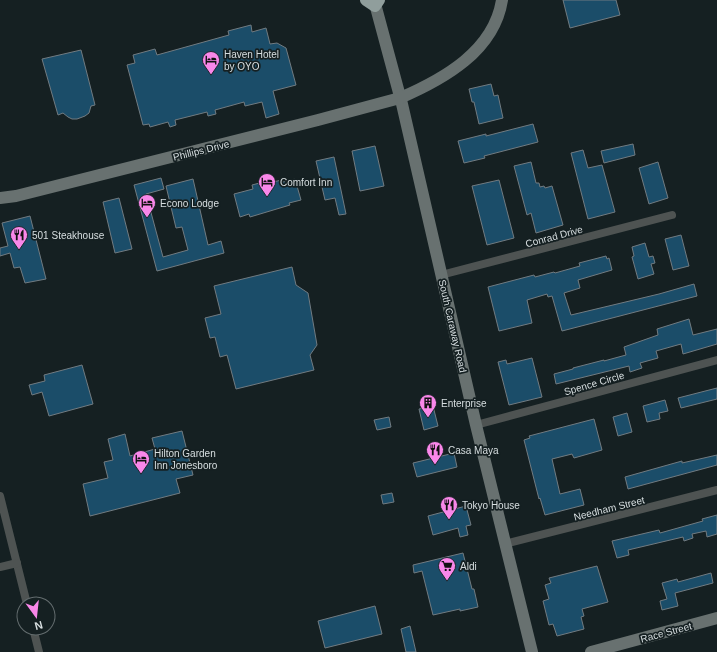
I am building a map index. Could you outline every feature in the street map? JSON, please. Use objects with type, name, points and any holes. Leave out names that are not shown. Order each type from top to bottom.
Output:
[{"type":"street","name":"Phillips Drive","points":[[0,198],[16,196],[222,145],[400,98],[427,85],[470,57],[482,45],[492,29],[502,0]]},
{"type":"street","name":"South Caraway Road","points":[[373,1],[400,98],[476,425],[532,652]]},
{"type":"street","name":"Conrad Drive","points":[[441,275],[672,215]]},
{"type":"street","name":"Spence Circle","points":[[476,425],[717,360]]},
{"type":"street","name":"Needham Street","points":[[505,544],[717,490]]},
{"type":"street","points":[[0,496],[25,596]]},
{"type":"street","points":[[0,567],[17,563]]},
{"type":"street","name":"Race Street","points":[[591,652],[717,618]]},
{"type":"street","points":[[35,636],[39,652]]},
{"type":"building","points":[[563,0],[616,0],[620,15],[570,28]]},
{"type":"building","name":"Haven Hotel by OYO","points":[[251,25],[252,32],[266,28],[270,44],[277,43],[286,48],[296,85],[273,91],[279,114],[266,118],[262,102],[245,106],[244,102],[215,110],[216,114],[208,116],[207,112],[175,120],[176,125],[170,127],[168,122],[150,127],[149,124],[143,125],[127,65],[135,63],[133,55],[155,49],[157,55],[229,35],[228,31]]},
{"type":"building","points":[[81,50],[95,105],[91,106],[89,113],[85,116],[72,119],[63,113],[58,115],[42,59]]},
{"type":"building","points":[[491,84],[494,96],[498,95],[503,118],[479,124],[474,102],[472,102],[469,89]]},
{"type":"building","points":[[533,124],[538,142],[484,156],[485,158],[464,163],[458,141],[486,134],[486,136]]},
{"type":"building","points":[[633,144],[635,155],[604,163],[601,151]]},
{"type":"building","points":[[375,146],[384,186],[360,191],[352,151]]},
{"type":"building","points":[[583,150],[588,168],[602,165],[615,212],[588,219],[571,153]]},
{"type":"building","points":[[334,157],[346,214],[339,215],[335,198],[325,200],[316,161]]},
{"type":"building","points":[[531,162],[536,183],[539,183],[540,187],[544,186],[545,188],[552,186],[563,225],[536,233],[531,213],[527,215],[514,166]]},
{"type":"building","points":[[658,162],[668,198],[649,204],[639,168]]},
{"type":"building","points":[[161,178],[164,189],[146,194],[163,257],[188,250],[182,227],[176,228],[166,186],[193,179],[208,245],[221,241],[224,253],[157,271],[134,185]]},
{"type":"building","name":"Comfort Inn","points":[[295,179],[301,200],[289,203],[290,205],[250,217],[249,214],[240,217],[234,194],[253,189],[252,185],[267,181],[268,183],[282,180],[283,182]]},
{"type":"building","points":[[499,180],[514,238],[487,245],[472,186]]},
{"type":"building","points":[[119,198],[132,249],[115,253],[103,202]]},
{"type":"building","name":"501 Steakhouse","points":[[30,216],[46,279],[25,283],[20,267],[14,268],[10,253],[0,256],[0,248],[8,246],[2,223]]},
{"type":"building","points":[[681,235],[689,266],[673,270],[665,239]]},
{"type":"building","points":[[645,243],[649,257],[653,256],[655,263],[651,264],[654,274],[638,279],[632,257],[634,256],[632,247]]},
{"type":"building","points":[[606,256],[607,259],[609,258],[612,270],[578,280],[580,288],[564,293],[571,315],[694,284],[697,296],[562,331],[552,296],[548,297],[547,294],[527,300],[532,323],[499,331],[488,287],[534,275],[535,277],[555,273],[580,266],[579,263]]},
{"type":"building","points":[[292,267],[296,285],[308,293],[317,345],[310,355],[314,370],[236,389],[227,355],[220,357],[215,337],[210,338],[205,318],[221,314],[214,286]]},
{"type":"building","points":[[689,319],[693,335],[717,329],[717,344],[683,354],[681,344],[656,351],[658,358],[640,363],[642,368],[630,372],[629,366],[556,384],[554,374],[626,355],[624,347],[658,335],[657,329]]},
{"type":"building","points":[[532,358],[542,397],[509,405],[498,362],[506,360],[507,364]]},
{"type":"building","points":[[82,365],[93,404],[49,416],[42,392],[32,395],[29,385],[45,381],[44,375]]},
{"type":"building","points":[[717,388],[717,399],[681,408],[678,398]]},
{"type":"building","points":[[665,400],[668,411],[659,413],[660,419],[647,422],[643,406]]},
{"type":"building","name":"Enterprise","points":[[433,406],[438,426],[424,430],[419,409]]},
{"type":"building","points":[[627,413],[632,432],[618,436],[613,417]]},
{"type":"building","points":[[389,417],[391,427],[377,430],[374,420]]},
{"type":"building","points":[[594,419],[602,450],[574,458],[572,454],[552,459],[560,494],[580,489],[584,505],[545,515],[540,498],[539,499],[524,440],[530,438],[529,436]]},
{"type":"building","name":"Hilton Garden Inn Jonesboro","points":[[182,431],[193,475],[176,479],[180,493],[90,516],[83,484],[108,478],[104,462],[113,460],[108,439],[125,434],[130,456],[155,449],[152,438]]},
{"type":"building","name":"Casa Maya","points":[[454,453],[457,467],[417,477],[413,463]]},
{"type":"building","points":[[717,455],[717,465],[628,489],[625,477],[682,461],[682,463]]},
{"type":"building","points":[[392,493],[394,502],[383,504],[381,495]]},
{"type":"building","name":"Tokyo House","points":[[466,506],[471,525],[466,526],[468,535],[460,537],[458,528],[433,535],[428,516]]},
{"type":"building","points":[[717,515],[717,534],[707,537],[706,531],[692,534],[693,538],[684,541],[683,537],[628,550],[629,555],[617,558],[612,541],[659,530],[660,533],[703,521],[702,519]]},
{"type":"building","name":"Aldi","points":[[463,553],[478,607],[433,615],[422,571],[414,573],[413,565]]},
{"type":"building","points":[[597,566],[608,602],[582,609],[584,616],[581,617],[584,629],[557,636],[553,624],[549,625],[543,601],[549,599],[545,585],[551,583],[549,578]]},
{"type":"building","points":[[711,573],[713,583],[675,593],[678,606],[662,610],[660,601],[667,599],[662,583],[677,579],[678,582]]},
{"type":"building","points":[[375,606],[382,634],[325,648],[318,621]]},
{"type":"building","points":[[410,626],[416,652],[406,652],[401,629]]},
{"type":"place","name":"Haven Hotel by OYO","points":[[211,75]]},
{"type":"place","name":"Comfort Inn","points":[[267,197]]},
{"type":"place","name":"Econo Lodge","points":[[147,218]]},
{"type":"place","name":"501 Steakhouse","points":[[19,250]]},
{"type":"place","name":"Enterprise","points":[[428,418]]},
{"type":"place","name":"Casa Maya","points":[[435,465]]},
{"type":"place","name":"Hilton Garden Inn Jonesboro","points":[[141,474]]},
{"type":"place","name":"Tokyo House","points":[[449,520]]},
{"type":"place","name":"Aldi","points":[[447,581]]}]
